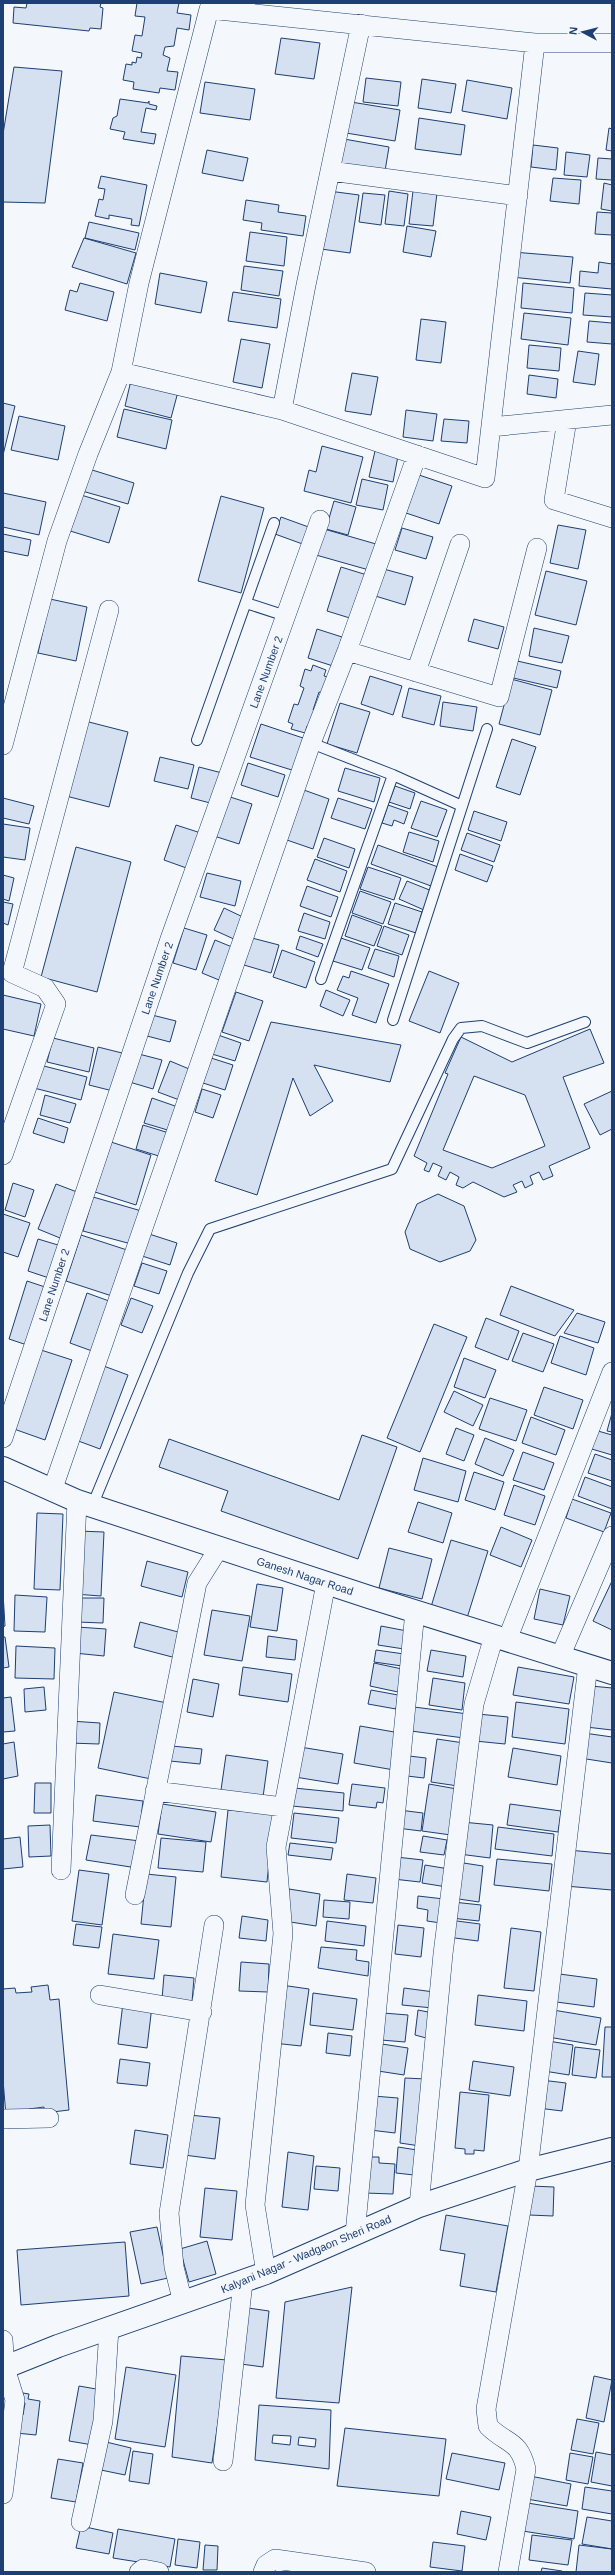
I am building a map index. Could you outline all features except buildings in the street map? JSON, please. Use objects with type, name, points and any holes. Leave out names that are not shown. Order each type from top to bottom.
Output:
[{"type":"street","points":[[3,745],[58,541],[88,454],[121,372],[139,283],[209,9],[535,42],[612,43]]},
{"type":"street","points":[[282,410],[361,24]]},
{"type":"street","points":[[121,372],[282,410],[485,478],[535,42]]},
{"type":"street","points":[[330,171],[518,196]]},
{"type":"street","points":[[490,427],[612,415]]},
{"type":"street","points":[[568,420],[554,500],[612,518]]},
{"type":"street","points":[[52,1491],[311,743],[347,651],[417,455]]},
{"type":"street","name":"Lane Number 2","points":[[3,1438],[170,939],[320,520]]},
{"type":"street","points":[[416,672],[460,544]]},
{"type":"street","points":[[347,651],[499,697],[537,548]]},
{"type":"street","points":[[3,1155],[56,1004],[45,988],[12,973],[109,610]]},
{"type":"street","points":[[419,2206],[443,1954],[474,1704],[500,1638],[612,1372]]},
{"type":"street","name":"Ganesh Nagar Road","points":[[3,1468],[52,1491],[85,1503],[326,1583],[612,1673]]},
{"type":"street","points":[[61,1870],[85,1503]]},
{"type":"street","points":[[560,1657],[612,1536]]},
{"type":"street","points":[[135,1895],[154,1791],[197,1583],[219,1548]]},
{"type":"street","points":[[266,2273],[255,2205],[283,1934],[276,1847],[326,1583]]},
{"type":"street","points":[[355,2234],[415,1611]]},
{"type":"street","points":[[508,2572],[526,2469],[522,2453],[514,2444],[498,2436],[488,2426],[486,2409],[528,2170],[588,1665]]},
{"type":"street","points":[[154,1791],[283,1807]]},
{"type":"street","points":[[182,2303],[174,2267],[169,2212],[202,2012],[214,1925]]},
{"type":"street","points":[[100,1995],[202,2012]]},
{"type":"street","points":[[3,2119],[49,2118]]},
{"type":"street","name":"Kalyani Nagar - Wadgaon Sheri Road","points":[[4,2368],[109,2328],[243,2282],[419,2206],[528,2170],[612,2149]]},
{"type":"street","points":[[224,2461],[243,2282]]},
{"type":"street","points":[[81,2522],[103,2420],[109,2328]]},
{"type":"street","points":[[3,2340],[4,2368],[15,2400],[3,2494]]},
{"type":"street","points":[[263,2572],[266,2565],[275,2559],[366,2572]]},
{"type":"street","points":[[139,2572],[143,2569],[159,2572]]},
{"type":"lane","points":[[197,740],[274,523]]},
{"type":"lane","points":[[246,603],[286,616]]},
{"type":"lane","points":[[393,1020],[487,729]]},
{"type":"lane","points":[[311,743],[393,775],[462,806]]},
{"type":"lane","points":[[321,979],[393,775]]},
{"type":"lane","points":[[85,1503],[188,1274],[210,1229],[392,1169],[453,1039],[461,1028],[482,1026],[527,1043],[586,1022]]}]
